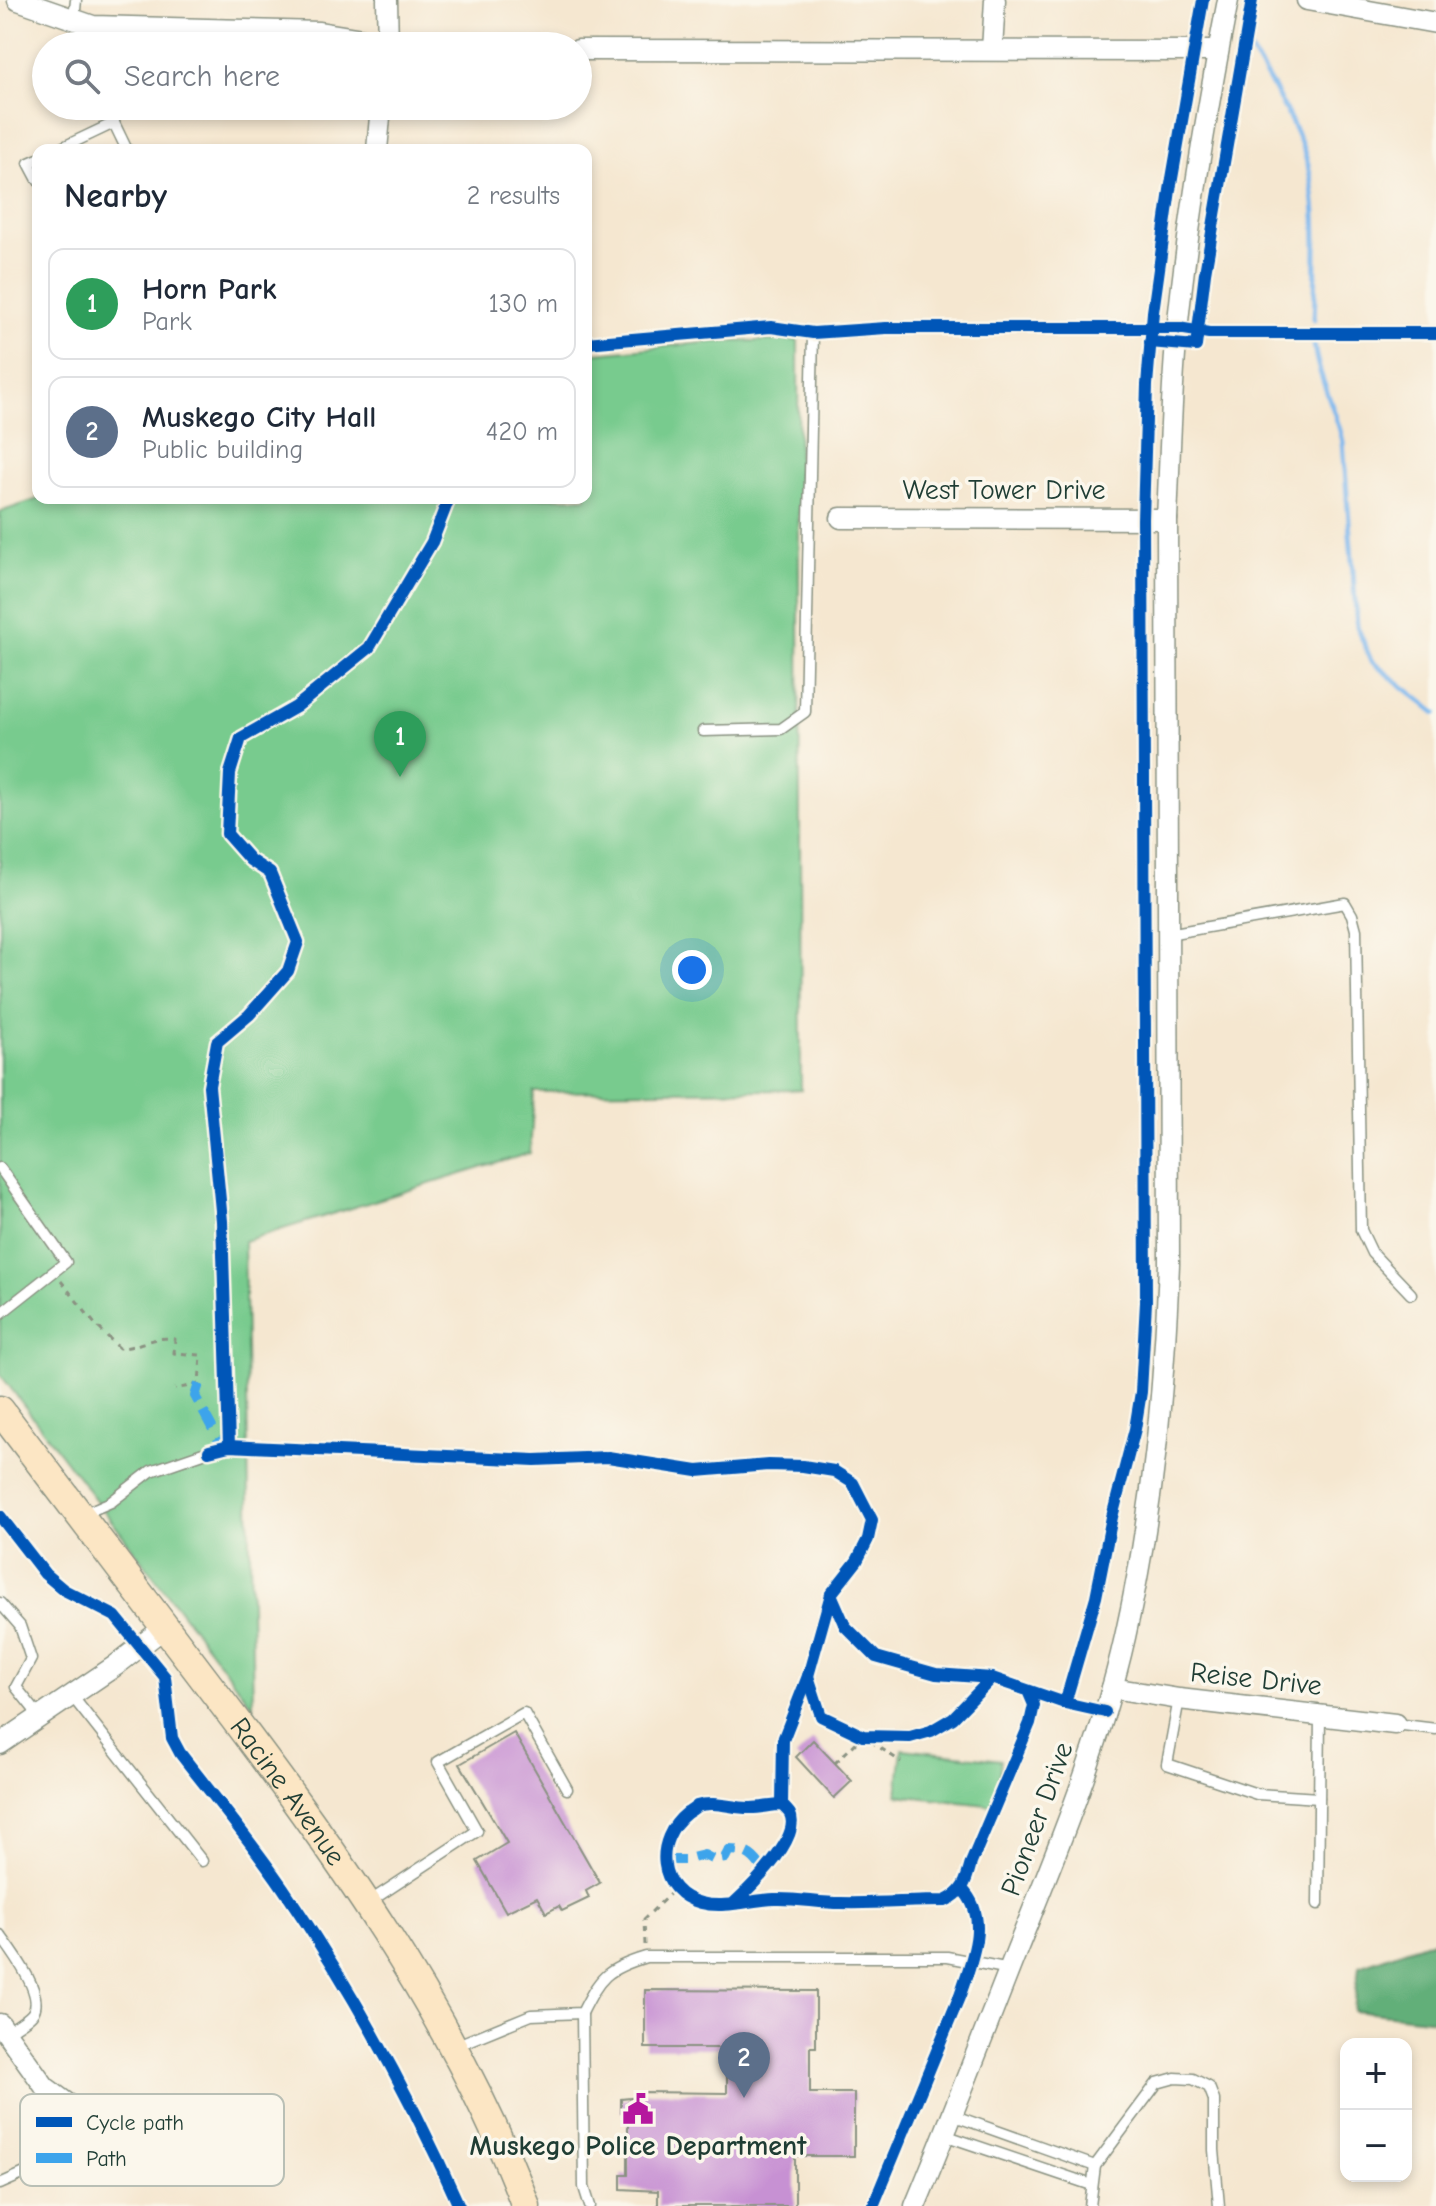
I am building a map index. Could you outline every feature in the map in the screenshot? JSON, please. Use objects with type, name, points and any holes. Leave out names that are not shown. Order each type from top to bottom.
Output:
[{"type":"main road","name":"Racine Avenue","points":[[0,1410],[307,1817],[368,1903],[453,2047],[526,2206]]},
{"type":"street","points":[[18,0],[75,10],[93,26],[106,32]]},
{"type":"street","points":[[387,0],[392,32]]},
{"type":"street","points":[[992,50],[995,0]]},
{"type":"street","name":"Pioneer Drive","points":[[915,2206],[1055,1853],[1112,1688],[1146,1532],[1164,1379],[1170,1249],[1167,519],[1178,328],[1228,0]]},
{"type":"street","points":[[1307,0],[1436,23]]},
{"type":"street","points":[[592,50],[1218,51]]},
{"type":"street","points":[[378,144],[380,120]]},
{"type":"street","name":"West Tower Drive","points":[[841,518],[1167,519]]},
{"type":"street","points":[[0,1744],[72,1696],[165,1627]]},
{"type":"street","name":"Reise Drive","points":[[1112,1688],[1179,1699],[1395,1724]]},
{"type":"street","points":[[3,2028],[45,2087],[54,2094]]},
{"type":"lane","points":[[70,144],[114,123],[124,144]]},
{"type":"lane","points":[[703,731],[781,729],[805,712],[813,333],[886,328],[1178,328]]},
{"type":"lane","points":[[1168,934],[1345,903],[1356,930],[1361,1230],[1372,1253],[1411,1294]]},
{"type":"lane","points":[[0,1168],[66,1262],[0,1314]]},
{"type":"lane","points":[[81,1515],[111,1502],[151,1471],[209,1451]]},
{"type":"lane","points":[[0,1603],[20,1626],[31,1659],[16,1687],[40,1717]]},
{"type":"lane","points":[[72,1696],[202,1861]]},
{"type":"lane","points":[[1179,1699],[1167,1764],[1257,1794],[1319,1798]]},
{"type":"lane","points":[[368,1903],[477,1831],[438,1762],[524,1713],[567,1789]]},
{"type":"lane","points":[[1318,1904],[1320,1715]]},
{"type":"lane","points":[[1395,1724],[1436,1729]]},
{"type":"lane","points":[[0,1935],[24,1969],[36,2005],[30,2015],[3,2028]]},
{"type":"lane","points":[[590,2206],[584,2187],[582,2013],[598,1981],[622,1964],[646,1957],[947,1957],[1010,1969]]},
{"type":"lane","points":[[453,2047],[531,2015],[582,2013]]},
{"type":"lane","points":[[1090,2206],[1095,2166],[1157,2083],[1175,2078],[1193,2079],[1209,2087],[1214,2100],[1219,2206]]},
{"type":"lane","points":[[952,2115],[1095,2166]]},
{"type":"lane","points":[[944,2135],[1092,2185]]},
{"type":"lane","points":[[0,2184],[20,2175]]},
{"type":"path","points":[[54,1271],[95,1324],[119,1348],[161,1337],[175,1339],[174,1353],[201,1355],[199,1384],[175,1389]]},
{"type":"path","points":[[849,1729],[901,1762]]},
{"type":"path","points":[[835,1763],[863,1736],[894,1737]]},
{"type":"path","points":[[646,1957],[644,1919],[677,1886]]},
{"type":"green space","points":[[798,340],[801,1090],[534,1092],[530,1153],[244,1241],[253,1707],[0,1374],[0,512],[32,501],[32,504],[592,504],[592,353],[713,342]]},
{"type":"green space","points":[[902,1749],[1001,1760],[995,1806],[897,1795]]},
{"type":"green space","points":[[1436,1939],[1436,2020],[1354,2011],[1359,1966]]},
{"type":"building","points":[[514,1733],[600,1883],[586,1891],[589,1898],[562,1911],[559,1906],[546,1913],[537,1897],[506,1912],[477,1861],[507,1843],[460,1764]]},
{"type":"building","points":[[813,1740],[852,1781],[834,1798],[796,1757]]},
{"type":"building","points":[[645,1990],[816,1991],[816,2047],[810,2047],[810,2093],[854,2093],[854,2156],[795,2156],[795,2206],[658,2206],[658,2191],[621,2189],[621,2175],[628,2175],[628,2112],[621,2112],[621,2099],[641,2097],[641,2092],[727,2093],[727,2048],[645,2048]]},
{"type":"waterway","points":[[1248,47],[1290,119],[1307,163],[1316,230],[1314,320]]},
{"type":"waterway","points":[[1314,344],[1343,442],[1357,626],[1371,661],[1436,713]]},
{"type":"marked path","points":[[199,1384],[195,1396],[223,1448]]},
{"type":"marked path","points":[[664,1860],[685,1860],[704,1855],[714,1860],[725,1858],[729,1850],[736,1850],[750,1855],[764,1871]]},
{"type":"cycle path","points":[[1065,1703],[1096,1597],[1141,1392],[1146,1302],[1143,519],[1147,385],[1153,312],[1170,190],[1203,0]]},
{"type":"cycle path","points":[[1150,342],[1196,346],[1205,273],[1252,0]]},
{"type":"cycle path","points":[[592,342],[771,327],[813,333],[886,328],[1178,328],[1209,333],[1436,333]]},
{"type":"cycle path","points":[[229,1446],[222,1221],[209,1086],[217,1042],[249,1015],[288,971],[298,942],[270,873],[250,860],[227,834],[230,773],[241,738],[296,707],[369,648],[432,542],[447,504]]},
{"type":"cycle path","points":[[209,1451],[229,1446],[535,1460],[608,1457],[697,1471],[768,1465],[834,1471],[853,1483],[872,1520],[868,1539],[857,1561],[831,1594],[808,1676],[783,1740],[782,1805]]},
{"type":"cycle path","points":[[0,1516],[45,1574],[64,1590],[115,1616],[165,1677],[172,1738],[180,1753],[271,1871],[332,1964],[400,2083],[459,2206]]},
{"type":"cycle path","points":[[831,1594],[845,1626],[876,1657],[936,1674],[992,1678],[1065,1703],[1105,1712]]},
{"type":"cycle path","points":[[808,1676],[821,1716],[863,1736],[910,1737],[931,1731],[953,1718],[992,1678]]},
{"type":"cycle path","points":[[733,1904],[781,1849],[792,1824],[790,1814],[782,1805],[751,1808],[710,1804],[697,1806],[676,1824],[665,1850],[665,1864],[675,1888],[701,1903],[728,1905],[782,1899],[833,1903],[945,1901],[956,1894],[965,1881],[1030,1723],[1034,1705],[1028,1691]]},
{"type":"cycle path","points":[[873,2206],[960,1995],[973,1955],[977,1927],[975,1913],[962,1889]]},
{"type":"place","name":"Horn Park","points":[[400,777]]},
{"type":"place","name":"Muskego City Hall","points":[[744,2098]]},
{"type":"place","name":"Muskego Police Department","points":[[638,2109]]}]
